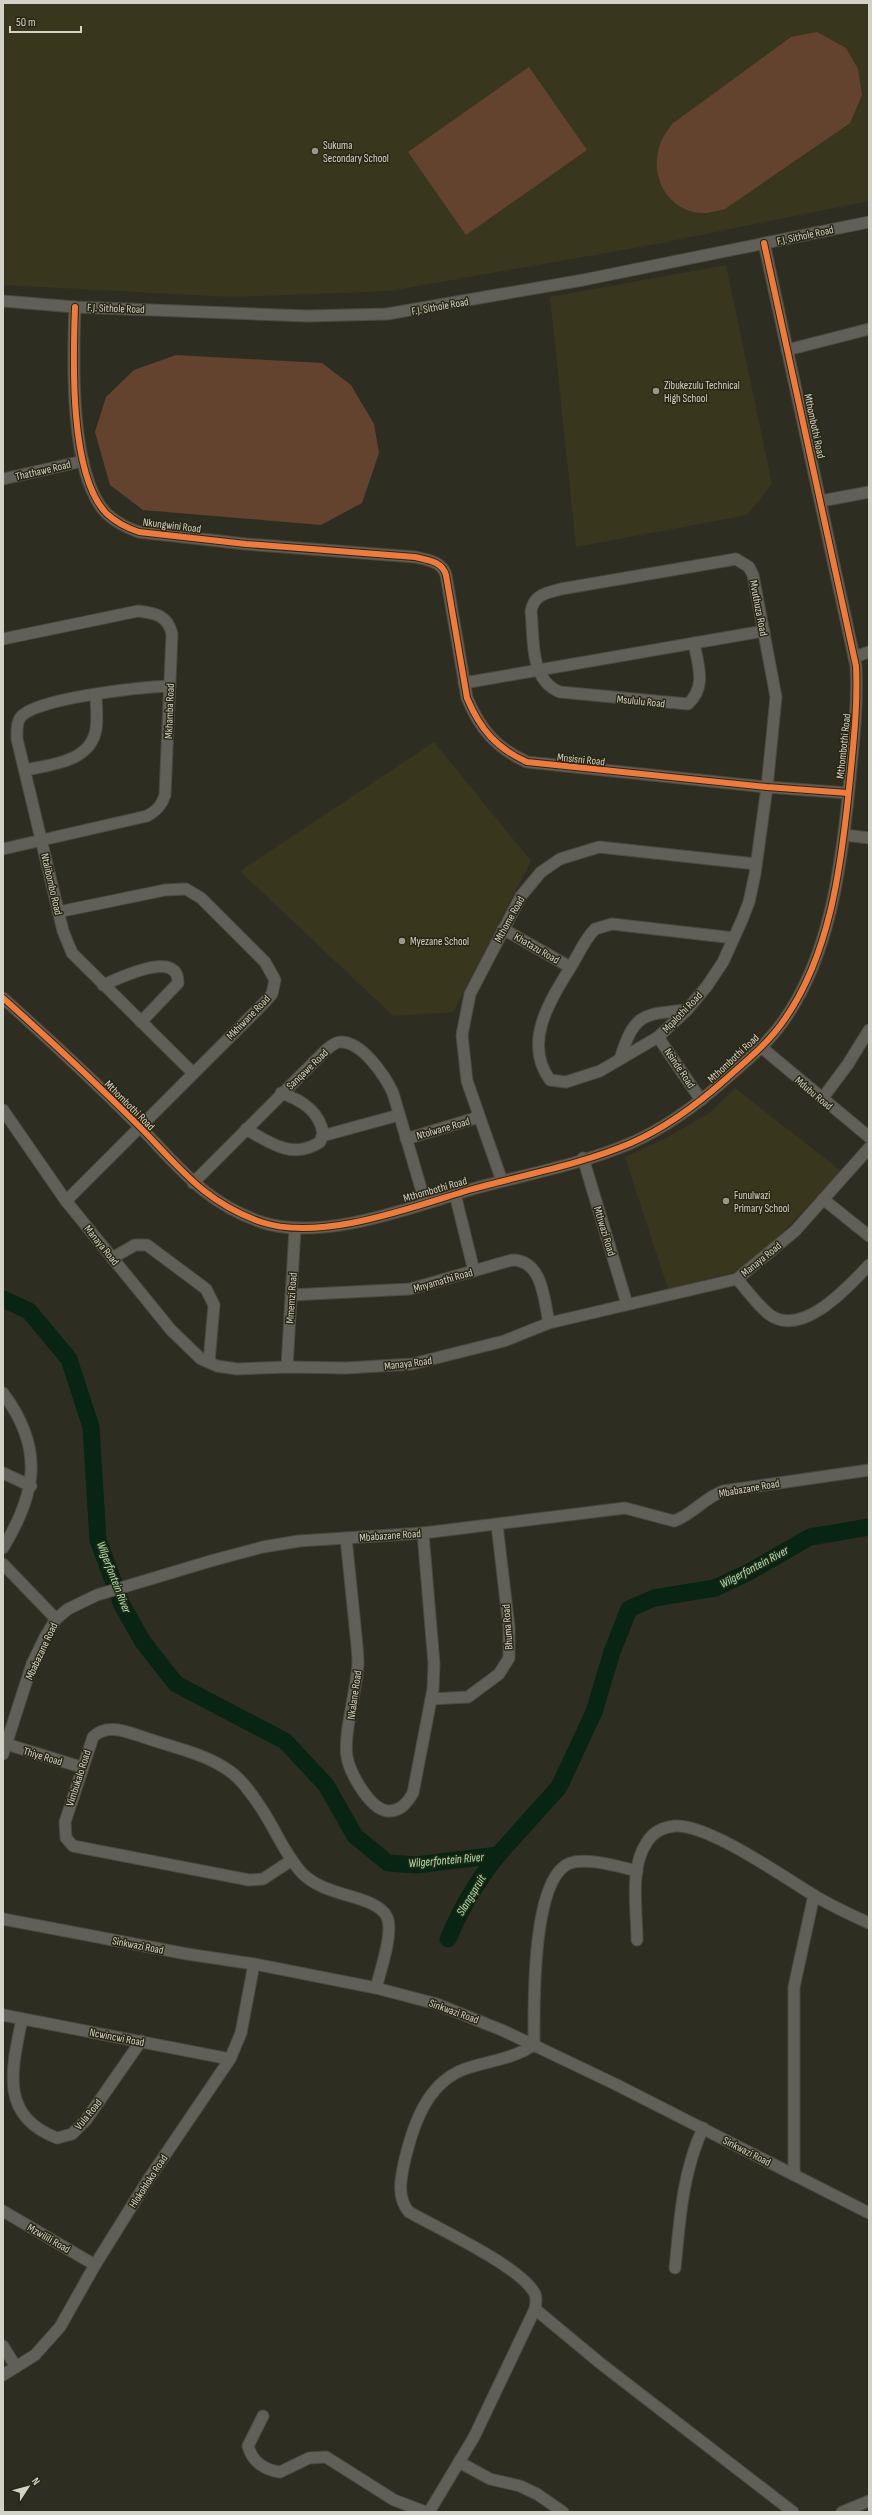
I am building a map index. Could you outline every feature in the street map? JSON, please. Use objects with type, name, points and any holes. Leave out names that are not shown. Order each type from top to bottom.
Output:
[{"type":"street","name":"F.J. Sithole Road","points":[[3,301],[75,306],[307,316],[387,314],[583,280],[869,222]]},
{"type":"street","name":"Mthombothi Road","points":[[3,998],[140,1128],[193,1183],[222,1205],[265,1223],[295,1229],[334,1226],[502,1181],[630,1143],[701,1100],[761,1047],[781,1024],[797,999],[808,976],[824,933],[846,835],[848,793],[857,708],[854,657],[764,243]]},
{"type":"street","name":"Nkungwini Road","points":[[75,306],[73,350],[77,423],[83,461],[96,500],[107,514],[123,526],[139,532],[253,544],[415,557],[436,562],[443,568],[446,575]]},
{"type":"street","points":[[788,350],[869,330]]},
{"type":"street","name":"Thathawe Road","points":[[3,479],[83,461]]},
{"type":"street","points":[[821,501],[869,492]]},
{"type":"street","name":"Mvuthuza Road","points":[[537,670],[531,611],[532,602],[541,594],[562,588],[736,559],[749,567],[753,575],[776,697],[767,787],[750,902],[734,938]]},
{"type":"street","name":"Mnsisni Road","points":[[446,575],[467,698],[475,717],[488,734],[508,753],[527,762],[767,787],[848,793]]},
{"type":"street","name":"Mkhamba Road","points":[[3,639],[110,615],[138,611],[149,612],[165,618],[170,623],[172,634],[165,795],[158,808],[142,817],[3,850]]},
{"type":"street","points":[[464,683],[764,630]]},
{"type":"street","name":"Msululu Road","points":[[537,670],[550,687],[566,693],[688,704],[696,698],[700,689],[694,643]]},
{"type":"street","points":[[854,657],[869,652]]},
{"type":"street","name":"Ntalibombo Road","points":[[170,686],[117,690],[39,705],[20,718],[17,725],[17,739],[63,932],[72,953],[193,1073]]},
{"type":"street","points":[[25,770],[66,761],[80,754],[91,741],[96,730],[96,695]]},
{"type":"street","points":[[846,835],[869,838]]},
{"type":"street","name":"Mthome Road","points":[[502,1181],[467,1081],[463,1058],[464,1020],[470,994],[521,896],[541,872],[560,859],[578,852],[599,847],[756,864]]},
{"type":"street","name":"Mkhiwane Road","points":[[58,912],[165,890],[186,889],[202,898],[265,962],[275,980],[272,994],[66,1201]]},
{"type":"street","name":"Mqalothi Road","points":[[606,924],[734,938],[723,962],[687,1010],[658,1037],[600,1070],[566,1082],[550,1080],[545,1073],[541,1062],[539,1031],[543,1017],[570,967],[591,934],[606,924]]},
{"type":"street","name":"Khatazu Road","points":[[503,929],[570,967]]},
{"type":"street","points":[[103,985],[153,966],[164,966],[173,971],[178,983],[141,1022]]},
{"type":"street","points":[[620,1059],[627,1039],[642,1017],[652,1013],[687,1010]]},
{"type":"street","points":[[822,1099],[869,1030]]},
{"type":"street","name":"Nsinde Road","points":[[658,1037],[701,1100]]},
{"type":"street","name":"Sanqawe Road","points":[[193,1183],[281,1093],[326,1050],[339,1042],[345,1043],[369,1058],[381,1072],[393,1093],[425,1202]]},
{"type":"street","name":"Mdubu Road","points":[[761,1047],[869,1137]]},
{"type":"street","points":[[246,1130],[291,1151],[310,1148],[320,1142],[322,1136],[322,1124],[309,1108],[296,1098],[281,1093]]},
{"type":"street","name":"Manaya Road","points":[[3,1110],[66,1201],[187,1347],[216,1366],[237,1370],[287,1367],[346,1368],[412,1364],[504,1340],[549,1323],[737,1279],[795,1232],[869,1148]]},
{"type":"street","points":[[322,1136],[399,1115]]},
{"type":"street","name":"Ntolwane Road","points":[[406,1139],[480,1117]]},
{"type":"street","name":"Mthwazi Road","points":[[583,1158],[627,1304]]},
{"type":"street","points":[[455,1194],[474,1271]]},
{"type":"street","points":[[823,1199],[869,1236]]},
{"type":"street","name":"Mmemzi Road","points":[[287,1367],[295,1229]]},
{"type":"street","points":[[112,1258],[135,1244],[147,1245],[206,1289],[214,1305],[209,1362]]},
{"type":"street","name":"Mnyamathi Road","points":[[291,1295],[410,1289],[512,1260],[527,1262],[535,1270],[549,1323]]},
{"type":"street","points":[[737,1279],[770,1315],[781,1320],[794,1320],[815,1314],[869,1265]]},
{"type":"street","points":[[3,1393],[22,1423],[28,1441],[32,1467],[31,1486],[22,1512],[3,1548]]},
{"type":"street","name":"Mbabazane Road","points":[[4,1749],[32,1664],[56,1619],[68,1609],[97,1595],[134,1583],[263,1547],[299,1541],[423,1533],[497,1525],[598,1510],[625,1508],[674,1521],[681,1519],[713,1494],[723,1491],[869,1470]]},
{"type":"street","points":[[3,1473],[31,1486]]},
{"type":"street","name":"Bhuma Road","points":[[431,1699],[468,1697],[499,1674],[506,1665],[510,1652],[509,1634],[497,1525]]},
{"type":"street","points":[[423,1533],[433,1646],[431,1699]]},
{"type":"street","name":"Nkalane Road","points":[[346,1538],[358,1661],[356,1693],[346,1744],[347,1756],[357,1782],[376,1806],[382,1810],[394,1811],[408,1802],[413,1793],[431,1699]]},
{"type":"street","points":[[3,1564],[56,1619]]},
{"type":"street","name":"Vimbukalo Road","points":[[292,1860],[263,1879],[249,1880],[73,1846],[66,1838],[64,1822],[81,1768],[93,1737],[98,1732],[113,1729],[219,1764],[239,1780],[263,1811],[302,1874],[319,1886],[336,1894],[377,1905],[387,1916],[389,1931],[376,1988]]},
{"type":"street","name":"Thiye Road","points":[[4,1749],[81,1768]]},
{"type":"street","points":[[637,1940],[637,1871],[647,1842],[663,1828],[676,1826],[690,1828],[740,1850],[791,1879],[814,1895],[869,1923]]},
{"type":"street","points":[[429,2512],[459,2462],[493,2400],[535,2309],[536,2298],[534,2293],[524,2281],[486,2255],[408,2212],[402,2201],[400,2190],[402,2173],[410,2139],[424,2106],[435,2088],[453,2074],[464,2069],[514,2057],[534,2045],[535,1968],[546,1904],[555,1877],[562,1868],[574,1861],[637,1871]]},
{"type":"street","points":[[794,2175],[794,1987],[814,1895]]},
{"type":"street","name":"Sinkwazi Road","points":[[3,1919],[187,1954],[254,1964],[376,1988],[412,1996],[437,2004],[534,2045],[703,2128],[869,2213]]},
{"type":"street","name":"Hlokohloko Road","points":[[3,2375],[35,2355],[50,2342],[95,2265],[148,2180],[230,2059],[241,2033],[254,1964]]},
{"type":"street","name":"Ncwincwi Road","points":[[3,2015],[230,2059]]},
{"type":"street","name":"Vula Road","points":[[22,2019],[11,2073],[10,2099],[13,2108],[25,2121],[57,2138],[72,2134],[86,2120],[141,2041]]},
{"type":"street","points":[[674,2268],[684,2185],[689,2160],[703,2128]]},
{"type":"street","name":"Mzwilili Road","points":[[3,2211],[95,2265]]},
{"type":"street","points":[[535,2309],[600,2363],[793,2512]]},
{"type":"street","points":[[3,2346],[16,2367]]},
{"type":"street","points":[[262,2416],[248,2446],[254,2460],[263,2467],[280,2472],[309,2458],[326,2457],[394,2500],[426,2512]]},
{"type":"street","points":[[459,2462],[490,2479],[520,2486],[536,2494],[563,2512]]},
{"type":"street","points":[[842,2512],[869,2501]]},
{"type":"shaded area","name":"Sukuma Secondary School","points":[[3,3],[869,3],[869,201],[651,245],[390,291],[232,297],[3,285]]},
{"type":"shaded area","points":[[817,32],[846,48],[858,69],[862,95],[850,123],[725,209],[707,213],[694,212],[682,208],[672,200],[664,191],[659,180],[657,155],[664,135],[672,124],[791,37]]},
{"type":"shaded area","points":[[529,67],[587,150],[466,235],[408,152]]},
{"type":"shaded area","name":"Zibukezulu Technical High School","points":[[726,265],[772,484],[747,515],[576,547],[550,297]]},
{"type":"shaded area","points":[[176,355],[322,363],[351,385],[374,424],[379,453],[362,503],[321,525],[143,510],[110,485],[95,432],[106,397],[134,370]]},
{"type":"shaded area","name":"Myezane School","points":[[434,742],[531,861],[453,1012],[393,1016],[240,871]]},
{"type":"shaded area","name":"Funulwazi Primary School","points":[[735,1088],[841,1171],[784,1231],[742,1270],[668,1289],[625,1157],[664,1139],[711,1112]]},
{"type":"waterway","name":"Wilgerfontein River","points":[[3,1299],[29,1311],[69,1359],[91,1427],[98,1540],[122,1605],[143,1642],[176,1684],[285,1741],[326,1785],[355,1836],[388,1863],[416,1865],[498,1855],[559,1787],[594,1712],[612,1652],[629,1609],[654,1598],[715,1588],[749,1572],[810,1537],[869,1527]]},
{"type":"waterway","name":"Slangspruit","points":[[448,1939],[458,1916],[470,1895],[498,1855]]},
{"type":"cycle path","points":[[3,998],[90,1078],[181,1170],[208,1194],[241,1214],[261,1222],[284,1227],[310,1228],[365,1220],[469,1190],[571,1164],[612,1151],[644,1137],[693,1106],[749,1059],[782,1023],[812,970],[822,941],[837,880],[842,849],[855,727],[856,697],[856,666],[764,243]]},
{"type":"cycle path","points":[[75,307],[74,385],[80,445],[86,473],[95,496],[107,514],[118,523],[139,532],[246,544],[415,557],[429,560],[438,564],[444,570],[446,575],[467,698],[478,719],[490,736],[506,750],[527,762],[767,787],[848,793]]},
{"type":"place","name":"Sukuma Secondary School","points":[[315,151]]},
{"type":"place","name":"Zibukezulu Technical High School","points":[[656,391]]},
{"type":"place","name":"Myezane School","points":[[402,941]]},
{"type":"place","name":"Funulwazi Primary School","points":[[726,1201]]}]
